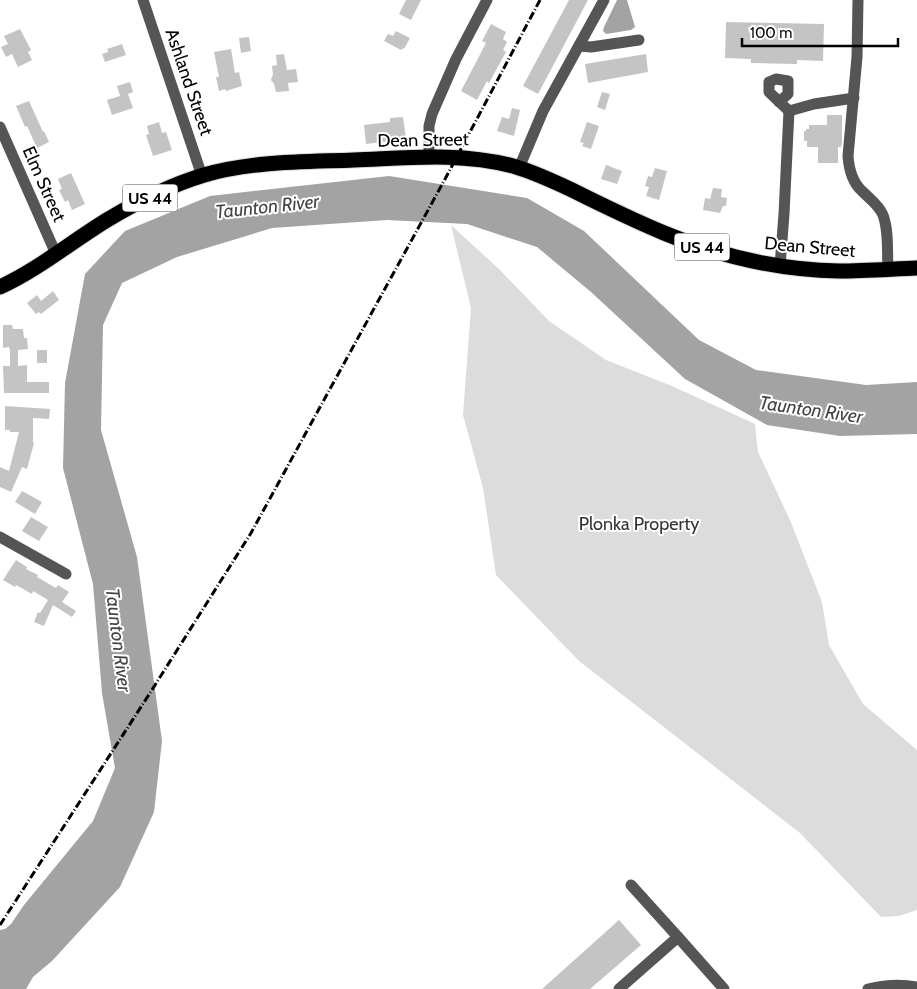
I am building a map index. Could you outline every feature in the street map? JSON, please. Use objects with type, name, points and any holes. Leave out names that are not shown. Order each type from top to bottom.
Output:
[{"type":"highway","name":"Dean Street","points":[[0,286],[25,274],[108,219],[156,195],[202,176],[239,167],[288,162],[429,157],[469,157],[519,168],[676,238],[730,255],[780,266],[842,271],[917,268]]},
{"type":"street","name":"Ashland Street","points":[[143,0],[202,176]]},
{"type":"street","points":[[429,157],[429,126],[432,114],[456,59],[487,0]]},
{"type":"street","points":[[519,168],[543,111],[604,0]]},
{"type":"street","points":[[854,0],[858,0],[854,98],[848,156],[849,166],[856,184],[876,203],[883,214],[886,227],[888,269]]},
{"type":"street","points":[[580,46],[591,47],[639,40]]},
{"type":"street","points":[[789,110],[854,98]]},
{"type":"street","points":[[779,102],[789,110]]},
{"type":"street","points":[[780,266],[789,110]]},
{"type":"street","name":"Elm Street","points":[[0,127],[56,254]]},
{"type":"street","points":[[0,537],[66,574]]},
{"type":"street","points":[[631,885],[724,989]]},
{"type":"street","points":[[619,989],[678,937]]},
{"type":"street","points":[[868,989],[883,985],[917,987]]},
{"type":"green space","name":"Plonka Property","points":[[451,225],[500,270],[549,321],[606,360],[672,386],[755,424],[758,452],[790,520],[822,602],[829,645],[863,704],[917,750],[917,910],[899,916],[881,917],[800,833],[579,661],[496,575],[483,488],[463,415],[471,308]]},
{"type":"water","points":[[617,0],[627,0],[635,27],[631,30],[606,34],[603,31],[604,27]]},
{"type":"water","name":"Taunton River","points":[[389,176],[527,198],[584,231],[699,340],[756,370],[866,385],[917,382],[917,434],[840,436],[767,425],[685,379],[591,292],[537,247],[467,224],[387,220],[272,228],[177,257],[122,283],[103,325],[101,430],[137,557],[162,741],[154,812],[120,887],[52,961],[33,977],[26,989],[0,989],[0,930],[5,929],[11,924],[24,905],[93,821],[115,768],[102,693],[93,584],[63,468],[65,383],[85,274],[125,231],[210,196]]},
{"type":"building","points":[[406,0],[421,0],[411,20],[399,14]]},
{"type":"building","points":[[569,0],[588,0],[538,94],[523,86]]},
{"type":"building","points":[[726,22],[824,24],[823,61],[797,60],[797,64],[751,63],[751,59],[725,58]]},
{"type":"building","points":[[491,24],[506,32],[503,39],[507,42],[503,50],[506,52],[477,100],[461,91],[486,43],[482,41]]},
{"type":"building","points":[[20,29],[31,50],[28,52],[32,60],[18,67],[12,54],[6,57],[1,47],[8,44],[4,36]]},
{"type":"building","points":[[396,31],[410,38],[404,49],[401,50],[384,41],[388,34],[393,36]]},
{"type":"building","points":[[249,37],[251,51],[241,53],[239,38]]},
{"type":"building","points":[[122,44],[126,55],[105,62],[102,54],[108,52],[107,49]]},
{"type":"building","points":[[231,49],[235,73],[239,72],[242,86],[219,91],[216,77],[219,77],[214,52]]},
{"type":"building","points":[[284,54],[287,70],[296,69],[298,82],[288,83],[289,91],[276,92],[271,80],[273,74],[272,66],[277,65],[276,55]]},
{"type":"building","points":[[646,54],[648,72],[588,83],[585,64]]},
{"type":"building","points":[[130,82],[133,92],[128,94],[133,108],[112,115],[107,100],[120,96],[117,86]]},
{"type":"building","points":[[602,92],[610,94],[605,110],[597,107]]},
{"type":"building","points":[[29,101],[49,142],[37,148],[16,106]]},
{"type":"building","points":[[512,108],[520,110],[514,136],[497,131],[502,117],[509,119]]},
{"type":"building","points":[[827,115],[842,115],[842,143],[841,147],[838,147],[838,163],[818,163],[818,147],[807,147],[807,141],[804,141],[804,131],[809,129],[809,125],[827,125]]},
{"type":"building","points":[[403,117],[406,139],[366,144],[364,125],[390,122],[390,118]]},
{"type":"building","points":[[159,122],[162,133],[166,132],[172,150],[153,156],[146,135],[149,134],[147,126]]},
{"type":"building","points":[[587,122],[599,126],[591,149],[582,146],[584,143],[580,142]]},
{"type":"building","points":[[606,165],[622,171],[617,184],[601,179]]},
{"type":"building","points":[[655,168],[667,171],[659,200],[646,196],[649,187],[645,186],[648,176],[652,177]]},
{"type":"building","points":[[71,173],[85,204],[72,210],[68,200],[65,202],[59,190],[62,189],[58,179]]},
{"type":"building","points":[[713,188],[722,189],[721,197],[727,198],[726,206],[723,206],[720,213],[703,210],[705,198],[710,199]]},
{"type":"building","points":[[53,291],[59,300],[41,314],[39,312],[36,314],[27,303],[37,295],[41,301]]},
{"type":"building","points":[[3,325],[12,325],[13,329],[23,329],[24,338],[27,338],[28,349],[18,350],[18,366],[27,365],[27,382],[49,382],[49,393],[4,393],[3,366],[10,366],[10,350],[9,347],[3,348]]},
{"type":"building","points":[[37,350],[47,350],[47,363],[37,363]]},
{"type":"building","points":[[5,406],[50,409],[49,419],[33,418],[34,443],[27,469],[22,467],[11,492],[0,487],[0,467],[9,471],[19,432],[5,430]]},
{"type":"building","points":[[22,491],[42,502],[35,514],[15,502]]},
{"type":"building","points":[[31,517],[48,527],[39,541],[22,531]]},
{"type":"building","points":[[16,560],[27,567],[26,569],[38,575],[37,577],[56,588],[58,585],[69,592],[62,602],[76,611],[72,617],[53,605],[44,626],[34,622],[38,612],[40,613],[48,600],[33,591],[32,594],[3,580]]},
{"type":"building","points":[[619,920],[641,945],[590,989],[542,989]]},
{"type":"railway","points":[[0,925],[251,533],[444,181],[540,0]]}]
